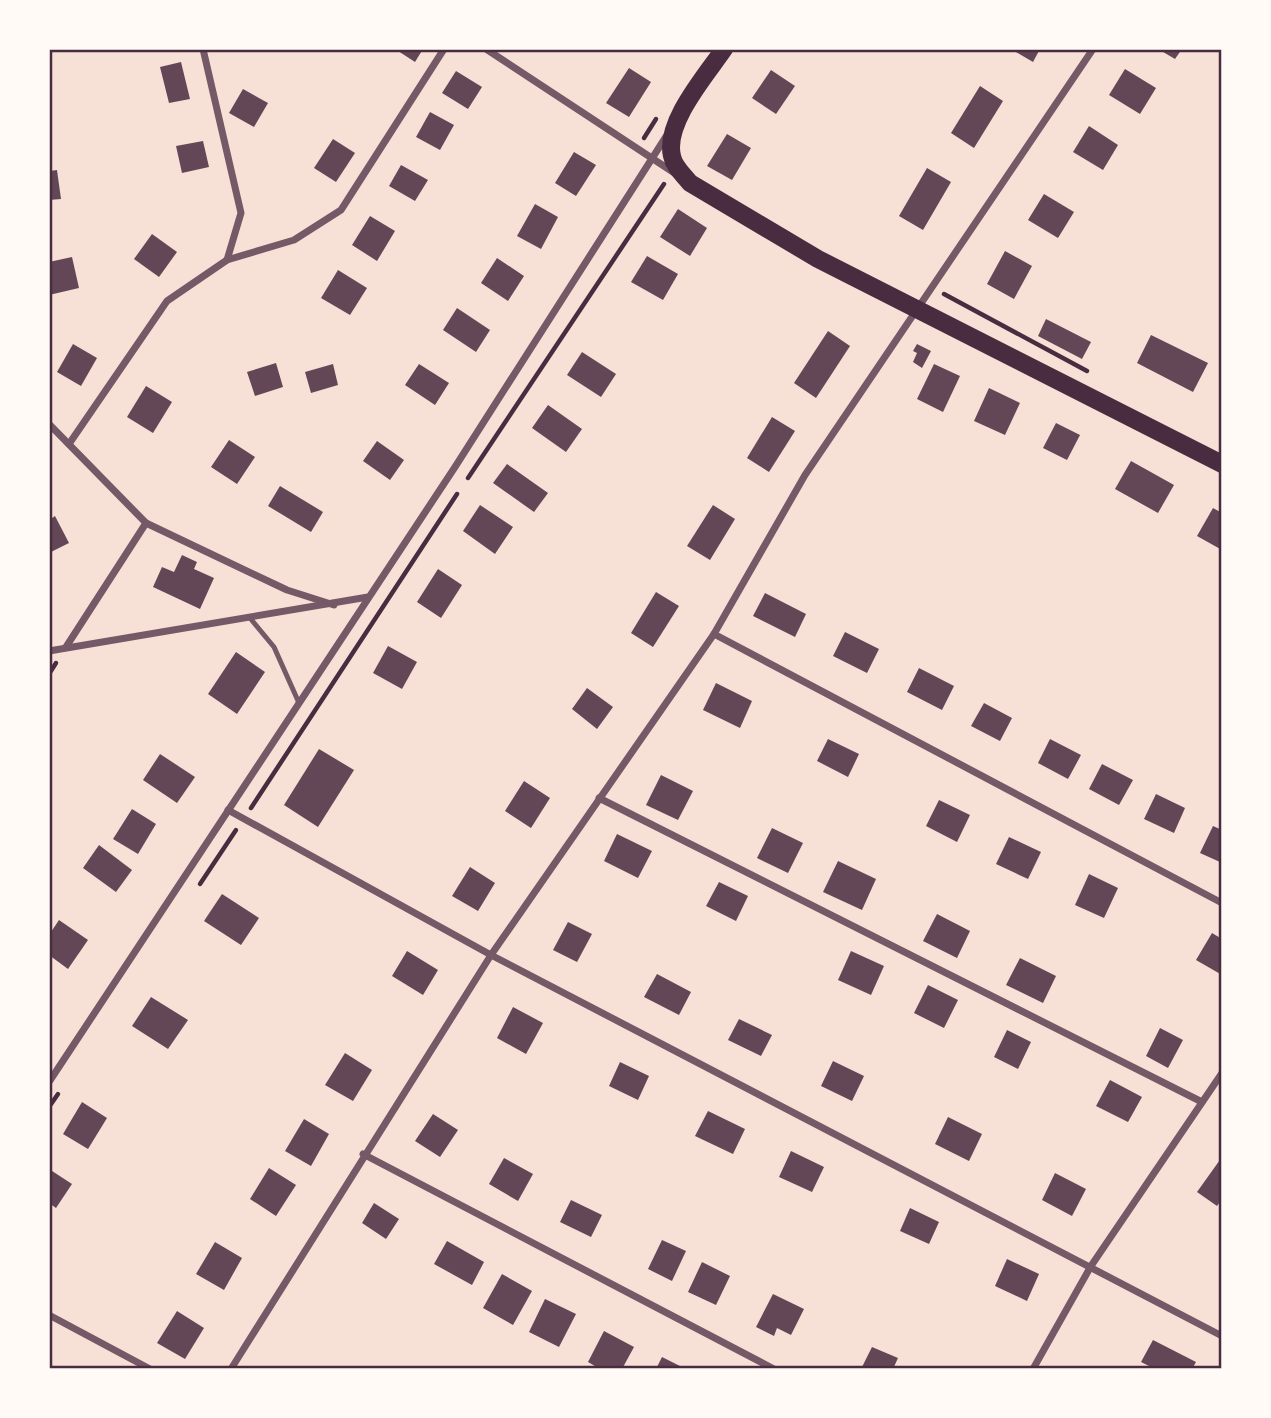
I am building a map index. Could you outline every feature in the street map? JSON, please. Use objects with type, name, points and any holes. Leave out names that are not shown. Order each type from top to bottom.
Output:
[{"type":"main road","points":[[724,49],[675,123],[670,143],[672,157],[690,183],[818,259],[1222,464]]},
{"type":"street","points":[[203,49],[242,213],[227,260]]},
{"type":"street","points":[[69,444],[167,301],[227,260],[294,240],[341,210],[444,49]]},
{"type":"street","points":[[486,49],[690,183]]},
{"type":"street","points":[[231,1369],[363,1154],[491,955],[715,634],[806,475],[1093,49]]},
{"type":"street","points":[[49,1082],[369,597],[675,123]]},
{"type":"street","points":[[49,424],[146,523],[287,590],[334,605]]},
{"type":"street","points":[[66,647],[146,523]]},
{"type":"street","points":[[49,651],[369,597]]},
{"type":"street","points":[[715,634],[1222,903]]},
{"type":"street","points":[[599,798],[1202,1102]]},
{"type":"street","points":[[228,810],[491,955],[1222,1336]]},
{"type":"street","points":[[1033,1369],[1091,1266],[1222,1073]]},
{"type":"street","points":[[363,1154],[774,1369]]},
{"type":"street","points":[[49,1315],[150,1369]]},
{"type":"lane","points":[[250,618],[279,655],[299,703]]},
{"type":"path","points":[[934,288],[1089,372]]},
{"type":"building","points":[[395,49],[423,49],[415,62]]},
{"type":"building","points":[[1011,49],[1040,49],[1033,62]]},
{"type":"building","points":[[1158,49],[1182,49],[1175,59]]},
{"type":"building","points":[[181,62],[190,99],[169,103],[160,67]]},
{"type":"building","points":[[629,68],[651,82],[629,117],[606,103]]},
{"type":"building","points":[[1125,69],[1156,88],[1140,114],[1109,95]]},
{"type":"building","points":[[771,70],[795,86],[776,114],[752,98]]},
{"type":"building","points":[[456,71],[482,87],[468,109],[442,93]]},
{"type":"building","points":[[980,86],[1003,101],[974,148],[951,133]]},
{"type":"building","points":[[243,89],[268,103],[254,127],[229,113]]},
{"type":"building","points":[[430,112],[454,125],[440,150],[416,137]]},
{"type":"building","points":[[1089,126],[1118,145],[1103,170],[1073,152]]},
{"type":"building","points":[[727,134],[751,148],[732,180],[707,166]]},
{"type":"building","points":[[333,139],[355,153],[336,182],[314,168]]},
{"type":"building","points":[[203,141],[209,167],[182,173],[176,146]]},
{"type":"building","points":[[574,152],[596,165],[576,196],[555,183]]},
{"type":"building","points":[[401,165],[428,180],[415,201],[389,186]]},
{"type":"building","points":[[927,168],[951,182],[923,230],[899,216]]},
{"type":"building","points":[[57,170],[61,199],[49,200],[49,171]]},
{"type":"building","points":[[1044,194],[1074,212],[1058,238],[1028,220]]},
{"type":"building","points":[[535,204],[558,217],[541,249],[517,236]]},
{"type":"building","points":[[678,209],[707,228],[690,256],[660,237]]},
{"type":"building","points":[[370,216],[395,231],[377,261],[352,245]]},
{"type":"building","points":[[152,234],[177,252],[159,277],[134,259]]},
{"type":"building","points":[[1005,251],[1032,266],[1014,299],[987,284]]},
{"type":"building","points":[[647,256],[678,274],[663,300],[631,282]]},
{"type":"building","points":[[72,257],[79,288],[49,295],[49,262]]},
{"type":"building","points":[[497,258],[524,276],[508,301],[481,283]]},
{"type":"building","points":[[338,270],[367,288],[350,315],[321,298]]},
{"type":"building","points":[[457,308],[490,330],[476,352],[443,330]]},
{"type":"building","points":[[1046,319],[1091,342],[1082,359],[1038,336]]},
{"type":"building","points":[[828,331],[850,346],[816,398],[794,383]]},
{"type":"building","points":[[1151,335],[1208,363],[1193,392],[1137,363]]},
{"type":"building","points":[[73,344],[97,358],[81,386],[57,372]]},
{"type":"building","points":[[917,344],[931,351],[922,368],[913,362],[917,353],[913,351]]},
{"type":"building","points":[[582,352],[616,374],[601,397],[567,375]]},
{"type":"building","points":[[276,363],[283,387],[255,396],[247,372]]},
{"type":"building","points":[[333,364],[338,385],[311,393],[305,372]]},
{"type":"building","points":[[419,364],[449,383],[435,405],[405,385]]},
{"type":"building","points":[[934,364],[960,376],[943,412],[917,399]]},
{"type":"building","points":[[146,386],[172,402],[153,433],[127,417]]},
{"type":"building","points":[[989,388],[1020,403],[1005,435],[974,421]]},
{"type":"building","points":[[548,405],[582,429],[566,452],[532,428]]},
{"type":"building","points":[[772,417],[795,431],[769,472],[747,458]]},
{"type":"building","points":[[1056,423],[1080,435],[1067,460],[1043,448]]},
{"type":"building","points":[[229,440],[255,457],[237,484],[211,467]]},
{"type":"building","points":[[377,441],[404,460],[390,480],[363,461]]},
{"type":"building","points":[[1131,461],[1174,485],[1158,513],[1115,489]]},
{"type":"building","points":[[507,464],[548,493],[534,512],[493,483]]},
{"type":"building","points":[[280,486],[323,512],[311,532],[268,506]]},
{"type":"building","points":[[480,505],[513,527],[495,554],[463,531]]},
{"type":"building","points":[[713,505],[735,519],[710,560],[687,546]]},
{"type":"building","points":[[1213,508],[1222,513],[1222,550],[1197,536]]},
{"type":"building","points":[[55,516],[69,543],[49,553],[49,520]]},
{"type":"building","points":[[182,555],[197,562],[194,569],[214,578],[200,609],[153,587],[162,567],[174,572]]},
{"type":"building","points":[[438,569],[462,585],[441,618],[417,602]]},
{"type":"building","points":[[656,592],[679,606],[653,647],[631,633]]},
{"type":"building","points":[[765,593],[806,614],[795,637],[753,616]]},
{"type":"building","points":[[845,632],[879,649],[867,673],[833,656]]},
{"type":"building","points":[[388,646],[417,662],[402,689],[373,673]]},
{"type":"building","points":[[236,652],[265,672],[237,714],[208,694]]},
{"type":"building","points":[[919,668],[954,686],[942,710],[907,692]]},
{"type":"building","points":[[716,683],[752,701],[740,728],[703,710]]},
{"type":"building","points":[[587,688],[613,707],[597,729],[572,709]]},
{"type":"building","points":[[984,703],[1012,718],[1000,741],[971,726]]},
{"type":"building","points":[[828,739],[859,754],[848,777],[817,761]]},
{"type":"building","points":[[1050,739],[1081,755],[1068,779],[1038,763]]},
{"type":"building","points":[[319,749],[354,770],[318,827],[284,805]]},
{"type":"building","points":[[160,754],[195,777],[177,803],[143,780]]},
{"type":"building","points":[[1102,764],[1133,780],[1119,805],[1089,789]]},
{"type":"building","points":[[661,775],[693,791],[678,820],[646,805]]},
{"type":"building","points":[[524,781],[550,798],[531,828],[505,811]]},
{"type":"building","points":[[1156,794],[1185,808],[1174,833],[1144,819]]},
{"type":"building","points":[[939,800],[970,815],[957,842],[926,826]]},
{"type":"building","points":[[132,809],[156,824],[138,854],[113,839]]},
{"type":"building","points":[[1213,826],[1222,830],[1220,862],[1200,853]]},
{"type":"building","points":[[772,828],[803,843],[788,873],[757,858]]},
{"type":"building","points":[[617,834],[652,851],[638,878],[604,861]]},
{"type":"building","points":[[1009,837],[1041,852],[1028,879],[996,864]]},
{"type":"building","points":[[99,845],[132,870],[116,892],[83,868]]},
{"type":"building","points":[[838,861],[876,879],[862,910],[823,892]]},
{"type":"building","points":[[470,867],[495,883],[478,911],[452,896]]},
{"type":"building","points":[[1089,874],[1118,888],[1104,918],[1075,905]]},
{"type":"building","points":[[719,882],[748,896],[736,921],[706,906]]},
{"type":"building","points":[[222,894],[259,918],[241,945],[204,921]]},
{"type":"building","points":[[937,914],[970,931],[957,958],[923,941]]},
{"type":"building","points":[[59,920],[88,940],[68,969],[49,955],[49,935]]},
{"type":"building","points":[[568,922],[592,934],[577,962],[553,950]]},
{"type":"building","points":[[1212,933],[1222,939],[1222,975],[1196,960]]},
{"type":"building","points":[[407,951],[438,970],[423,995],[392,976]]},
{"type":"building","points":[[851,951],[884,966],[871,995],[838,980]]},
{"type":"building","points":[[1020,958],[1056,976],[1043,1003],[1006,985]]},
{"type":"building","points":[[657,974],[691,992],[679,1015],[644,997]]},
{"type":"building","points":[[928,985],[958,1000],[944,1028],[914,1013]]},
{"type":"building","points":[[151,997],[188,1020],[168,1049],[132,1026]]},
{"type":"building","points":[[513,1007],[543,1023],[526,1054],[497,1038]]},
{"type":"building","points":[[739,1019],[772,1035],[761,1056],[728,1040]]},
{"type":"building","points":[[1160,1028],[1183,1040],[1168,1068],[1146,1056]]},
{"type":"building","points":[[1007,1030],[1031,1042],[1018,1069],[994,1057]]},
{"type":"building","points":[[345,1053],[372,1070],[353,1101],[325,1085]]},
{"type":"building","points":[[833,1061],[864,1076],[852,1101],[821,1086]]},
{"type":"building","points":[[620,1062],[649,1076],[638,1100],[609,1086]]},
{"type":"building","points":[[1110,1080],[1142,1097],[1128,1122],[1096,1106]]},
{"type":"building","points":[[82,1102],[107,1118],[88,1149],[63,1134]]},
{"type":"building","points":[[708,1111],[745,1129],[733,1154],[695,1136]]},
{"type":"building","points":[[433,1114],[458,1130],[440,1157],[415,1141]]},
{"type":"building","points":[[948,1117],[982,1134],[969,1161],[935,1144]]},
{"type":"building","points":[[304,1119],[329,1134],[311,1166],[285,1151]]},
{"type":"building","points":[[791,1151],[824,1167],[812,1192],[779,1177]]},
{"type":"building","points":[[1222,1157],[1222,1199],[1217,1206],[1197,1192]]},
{"type":"building","points":[[504,1158],[533,1174],[518,1201],[489,1184]]},
{"type":"building","points":[[269,1168],[296,1185],[276,1216],[250,1199]]},
{"type":"building","points":[[49,1169],[72,1184],[56,1208],[49,1203]]},
{"type":"building","points":[[1055,1173],[1086,1189],[1072,1216],[1042,1200]]},
{"type":"building","points":[[571,1200],[602,1215],[591,1237],[560,1222]]},
{"type":"building","points":[[374,1203],[399,1219],[386,1239],[362,1223]]},
{"type":"building","points":[[910,1208],[939,1222],[929,1244],[900,1231]]},
{"type":"building","points":[[662,1240],[686,1251],[672,1281],[648,1269]]},
{"type":"building","points":[[447,1241],[484,1262],[472,1285],[434,1264]]},
{"type":"building","points":[[215,1242],[242,1258],[224,1290],[196,1274]]},
{"type":"building","points":[[1007,1259],[1039,1274],[1027,1301],[995,1286]]},
{"type":"building","points":[[702,1262],[730,1276],[716,1305],[688,1292]]},
{"type":"building","points":[[502,1274],[532,1291],[513,1325],[483,1308]]},
{"type":"building","points":[[773,1294],[804,1309],[791,1335],[777,1328],[774,1336],[756,1327]]},
{"type":"building","points":[[545,1299],[576,1314],[559,1347],[529,1332]]},
{"type":"building","points":[[177,1311],[204,1328],[185,1359],[157,1343]]},
{"type":"building","points":[[604,1331],[634,1347],[622,1369],[600,1369],[588,1362]]},
{"type":"building","points":[[1153,1340],[1196,1362],[1192,1369],[1155,1369],[1141,1362]]},
{"type":"building","points":[[872,1347],[898,1358],[893,1369],[861,1369]]},
{"type":"building","points":[[662,1357],[686,1369],[656,1369]]}]
